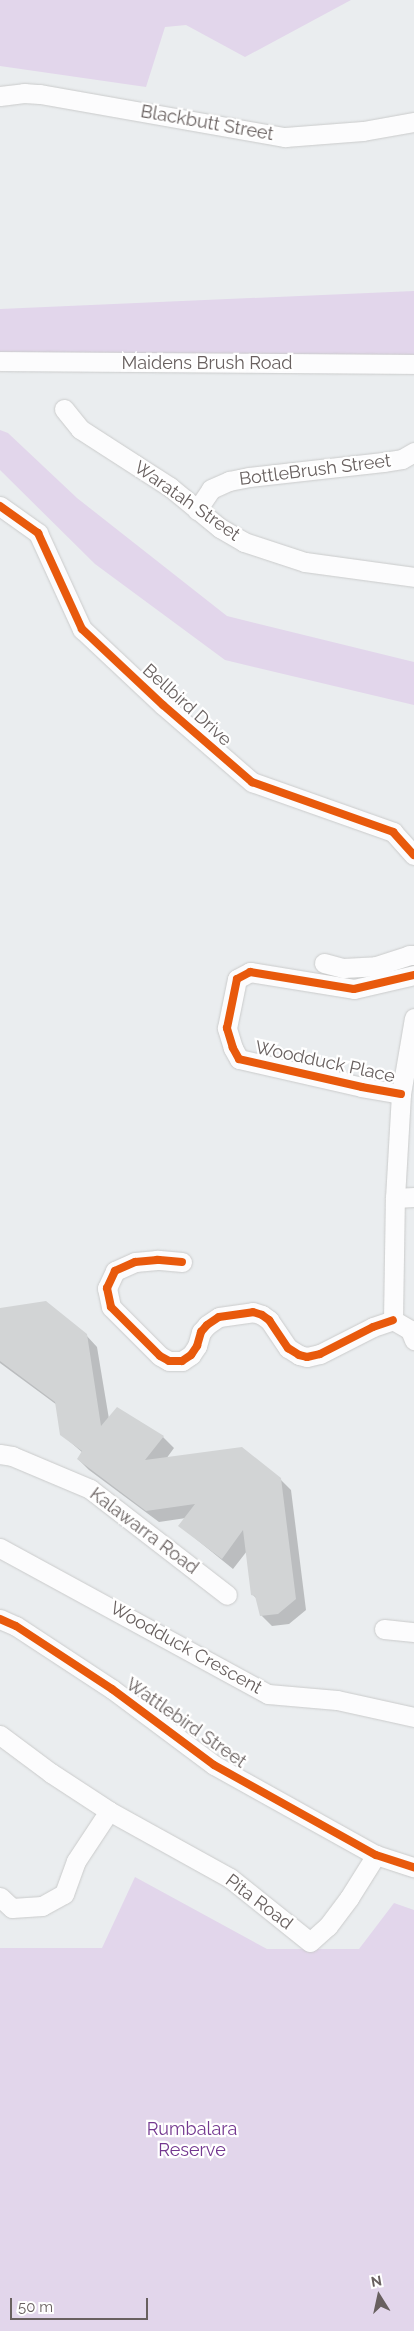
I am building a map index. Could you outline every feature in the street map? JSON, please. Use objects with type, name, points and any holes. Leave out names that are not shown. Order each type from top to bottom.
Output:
[{"type":"street","name":"Blackbutt Street","points":[[0,96],[24,93],[40,94],[285,137],[363,131],[414,122]]},
{"type":"street","name":"Maidens Brush Road","points":[[0,361],[414,364]]},
{"type":"street","name":"Waratah Street","points":[[64,409],[80,429],[170,487],[220,528],[244,542],[305,562],[414,577]]},
{"type":"street","name":"BottleBrush Street","points":[[197,510],[211,489],[229,481],[249,477],[383,462],[402,458],[414,452]]},
{"type":"street","name":"Bellbird Drive","points":[[0,506],[38,532],[82,629],[163,705],[252,782],[394,832],[414,855]]},
{"type":"street","points":[[324,963],[343,968],[376,966],[409,955],[414,956]]},
{"type":"street","name":"Woodduck Place","points":[[405,1105],[362,1088],[240,1059],[233,1048],[227,1028],[237,979],[250,972],[354,989],[414,975]]},
{"type":"street","points":[[393,1320],[405,1198],[405,1105],[414,1018]]},
{"type":"street","points":[[182,1262],[150,1260],[135,1262],[115,1271],[107,1288],[112,1307],[160,1356],[169,1361],[177,1362],[189,1358],[195,1351],[201,1332],[207,1325],[223,1317],[253,1312],[262,1315],[270,1320],[288,1348],[296,1354],[307,1357],[320,1354],[373,1327],[393,1320]]},
{"type":"street","points":[[393,1320],[413,1334]]},
{"type":"street","name":"Kalawarra Road","points":[[0,1454],[12,1456],[90,1489],[227,1595]]},
{"type":"street","name":"Woodduck Crescent","points":[[0,1548],[268,1694],[337,1700],[414,1717]]},
{"type":"street","name":"Wattlebird Street","points":[[0,1619],[16,1626],[112,1689],[214,1765],[376,1855],[414,1867]]},
{"type":"street","points":[[384,1630],[414,1632]]},
{"type":"street","name":"Pita Road","points":[[0,1735],[51,1773],[109,1811],[230,1878],[310,1942],[328,1926],[349,1898],[376,1855]]},
{"type":"street","points":[[0,1897],[12,1908],[42,1906],[64,1894],[76,1861],[109,1811]]},
{"type":"green space","points":[[0,0],[351,0],[245,57],[186,25],[165,27],[146,87],[0,66]]},
{"type":"green space","points":[[414,291],[414,363],[0,359],[0,309]]},
{"type":"green space","points":[[0,430],[8,433],[77,498],[227,616],[414,662],[414,705],[225,660],[95,564],[0,470]]},
{"type":"green space","name":"Rumbalara Reserve","points":[[135,1877],[267,1949],[359,1949],[394,1903],[414,1910],[414,2331],[0,2331],[0,1948],[102,1948]]},
{"type":"building","points":[[46,1301],[87,1334],[101,1426],[117,1407],[164,1436],[145,1460],[242,1447],[281,1478],[296,1599],[278,1614],[260,1616],[255,1596],[251,1595],[243,1530],[222,1559],[178,1526],[195,1504],[146,1511],[77,1459],[82,1451],[60,1435],[55,1402],[0,1361],[0,1308]]},
{"type":"cycle path","points":[[0,506],[38,533],[82,629],[163,705],[252,782],[393,832],[414,855]]},
{"type":"cycle path","points":[[401,1094],[239,1059],[233,1048],[227,1028],[237,979],[250,972],[354,989],[414,975]]},
{"type":"cycle path","points":[[182,1262],[157,1260],[135,1262],[115,1271],[107,1288],[111,1307],[160,1356],[169,1361],[182,1361],[191,1355],[197,1346],[201,1332],[207,1325],[219,1317],[253,1312],[262,1315],[269,1320],[288,1348],[299,1355],[307,1357],[320,1354],[373,1327],[393,1320]]},
{"type":"cycle path","points":[[0,1619],[16,1626],[112,1689],[214,1765],[376,1855],[414,1867]]}]
